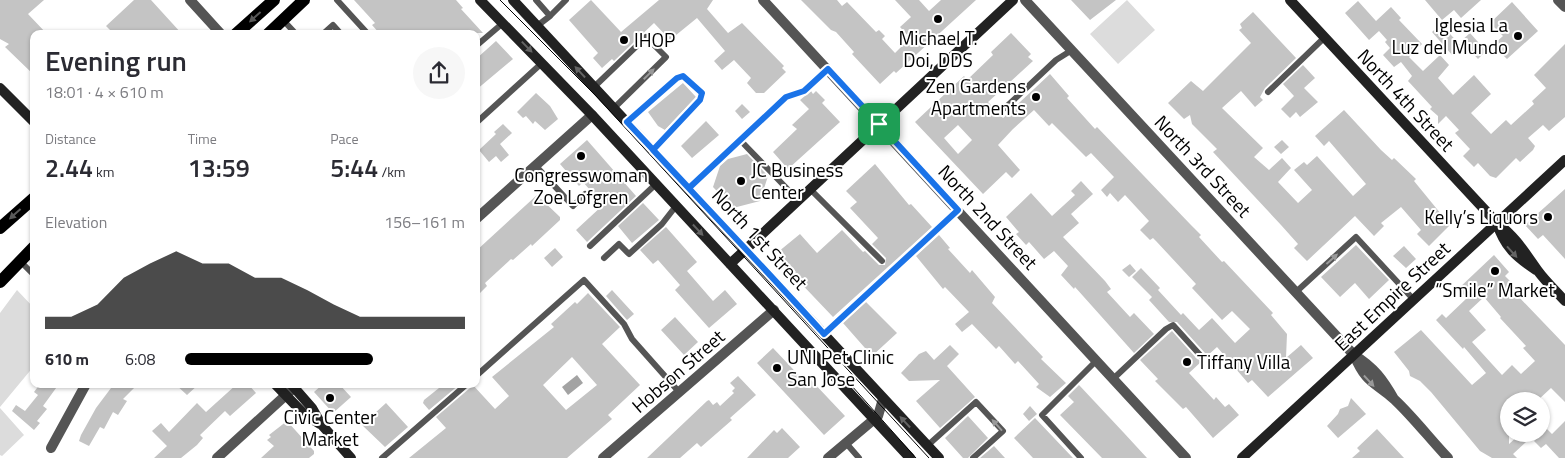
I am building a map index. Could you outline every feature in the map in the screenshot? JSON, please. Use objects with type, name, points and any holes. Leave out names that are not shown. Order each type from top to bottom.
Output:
[{"type":"main road","points":[[240,30],[274,0]]},
{"type":"main road","points":[[272,30],[304,0]]},
{"type":"main road","name":"North 1st Street","points":[[480,0],[592,115],[875,418],[910,458]]},
{"type":"main road","name":"North 1st Street","points":[[513,0],[939,458]]},
{"type":"main road","points":[[730,264],[809,188],[1013,0]]},
{"type":"main road","name":"North 4th Street","points":[[1290,0],[1497,223],[1511,234],[1525,250],[1538,272],[1565,301]]},
{"type":"main road","points":[[0,88],[30,118]]},
{"type":"main road","name":"East Empire Street","points":[[1242,458],[1565,160]]},
{"type":"main road","points":[[0,228],[30,201]]},
{"type":"main road","points":[[0,282],[30,251]]},
{"type":"main road","points":[[279,388],[304,414],[321,424]]},
{"type":"main road","points":[[297,388],[321,424],[351,458]]},
{"type":"street","points":[[190,0],[217,30]]},
{"type":"street","name":"North 2nd Street","points":[[764,0],[1186,458]]},
{"type":"street","name":"North 3rd Street","points":[[1025,0],[1354,355],[1370,364],[1381,376],[1394,399],[1448,458]]},
{"type":"street","points":[[1558,0],[1565,7]]},
{"type":"street","points":[[480,215],[592,115]]},
{"type":"street","name":"Hobson Street","points":[[603,458],[774,310]]},
{"type":"street","points":[[51,448],[84,388]]},
{"type":"street","points":[[217,458],[292,388]]},
{"type":"street","points":[[828,458],[875,418],[883,399]]},
{"type":"lane","points":[[336,0],[364,30]]},
{"type":"lane","points":[[536,0],[550,16]]},
{"type":"lane","points":[[537,26],[566,0]]},
{"type":"lane","points":[[283,20],[292,30]]},
{"type":"lane","points":[[480,42],[503,22]]},
{"type":"lane","points":[[327,30],[333,25],[337,30]]},
{"type":"lane","points":[[594,87],[646,37],[666,57],[614,108]]},
{"type":"lane","points":[[1268,92],[1324,37]]},
{"type":"lane","points":[[1005,108],[1056,60],[1072,50]]},
{"type":"lane","points":[[480,119],[542,63]]},
{"type":"lane","points":[[689,188],[786,97],[804,91],[828,69]]},
{"type":"lane","points":[[627,122],[677,78],[683,76],[702,93],[700,100],[653,150]]},
{"type":"lane","points":[[740,140],[797,200]]},
{"type":"lane","points":[[535,165],[573,206],[585,194]]},
{"type":"lane","points":[[590,246],[656,184]]},
{"type":"lane","points":[[809,188],[882,261]]},
{"type":"lane","points":[[604,258],[619,244],[628,254],[662,224],[676,206]]},
{"type":"lane","points":[[824,334],[958,210]]},
{"type":"lane","points":[[1296,292],[1356,237],[1414,300]]},
{"type":"lane","points":[[20,261],[30,271]]},
{"type":"lane","points":[[480,372],[584,280],[624,324],[632,339],[680,393]]},
{"type":"lane","points":[[1113,379],[1166,329],[1173,325],[1201,356]]},
{"type":"lane","points":[[1081,458],[1042,415],[1096,362]]},
{"type":"lane","points":[[382,458],[462,388]]},
{"type":"lane","points":[[927,446],[976,402],[1003,431],[973,458]]},
{"type":"lane","points":[[846,443],[859,458]]},
{"type":"shaded area","points":[[1127,0],[1155,30],[1118,64],[1090,34]]},
{"type":"shaded area","points":[[17,290],[30,304],[30,371],[0,407],[0,313]]},
{"type":"shaded area","points":[[577,375],[583,383],[568,395],[562,387]]},
{"type":"shaded area","points":[[0,408],[24,435],[2,456],[0,455]]},
{"type":"building","points":[[0,0],[44,0],[28,14],[43,30],[30,30],[30,71],[5,47],[9,44],[0,39]]},
{"type":"building","points":[[134,0],[151,0],[178,30],[110,30],[106,26]]},
{"type":"building","points":[[354,0],[456,0],[463,8],[461,9],[483,33],[480,33],[480,30],[376,30],[372,25],[375,23]]},
{"type":"building","points":[[591,0],[621,32],[659,0],[713,0],[707,9],[728,33],[742,23],[784,66],[782,68],[786,72],[764,93],[756,93],[747,83],[751,78],[734,60],[722,70],[714,61],[725,51],[697,18],[670,40],[654,23],[614,61],[612,59],[602,68],[593,58],[598,53],[569,20]]},
{"type":"building","points":[[801,0],[837,0],[842,6],[847,2],[876,32],[879,30],[885,36],[882,39],[895,53],[910,38],[900,27],[911,17],[895,0],[919,0],[929,11],[941,0],[976,0],[896,73],[894,71],[880,84],[852,54],[854,52],[836,32],[831,30]]},
{"type":"building","points":[[1071,0],[1116,0],[1090,20]]},
{"type":"building","points":[[1425,0],[1481,0],[1461,18],[1454,10],[1442,20]]},
{"type":"building","points":[[1358,1],[1376,21],[1391,7],[1401,18],[1399,20],[1422,44],[1409,57],[1423,71],[1440,55],[1449,65],[1438,78],[1453,95],[1474,75],[1491,94],[1471,113],[1491,134],[1506,120],[1511,125],[1534,104],[1532,101],[1546,88],[1534,75],[1565,44],[1565,117],[1549,131],[1543,125],[1528,138],[1535,146],[1520,162],[1516,158],[1496,178],[1490,176],[1478,163],[1474,167],[1463,156],[1470,149],[1455,133],[1459,130],[1446,116],[1438,124],[1438,116],[1430,109],[1432,107],[1408,81],[1412,76],[1401,62],[1394,67],[1383,55],[1390,48],[1385,42],[1387,40],[1379,31],[1369,40],[1345,13]]},
{"type":"building","points":[[1512,2],[1538,31],[1507,59],[1493,45],[1503,36],[1490,23]]},
{"type":"building","points":[[1253,12],[1296,58],[1265,88],[1260,97],[1263,100],[1255,107],[1241,91],[1222,108],[1263,148],[1254,157],[1269,170],[1282,158],[1291,168],[1278,182],[1298,203],[1312,190],[1294,170],[1304,162],[1307,165],[1317,156],[1353,196],[1366,184],[1329,141],[1324,146],[1315,136],[1344,110],[1381,150],[1392,160],[1394,158],[1416,179],[1414,181],[1450,225],[1429,246],[1417,234],[1421,230],[1401,207],[1381,223],[1384,226],[1374,236],[1355,216],[1307,261],[1294,248],[1298,244],[1213,152],[1217,149],[1192,124],[1190,115],[1184,119],[1168,103],[1191,81],[1203,91],[1251,43],[1239,30],[1242,28],[1240,24]]},
{"type":"building","points":[[1441,24],[1461,46],[1452,55],[1432,32]]},
{"type":"building","points":[[1011,33],[1031,54],[1028,57],[1033,61],[988,102],[1003,118],[1050,74],[1069,96],[1067,98],[1095,129],[1097,127],[1201,235],[1199,237],[1222,262],[1224,261],[1273,313],[1271,315],[1287,334],[1286,358],[1301,345],[1313,358],[1268,397],[1252,380],[1248,383],[1217,347],[1206,357],[1205,353],[1177,322],[1169,322],[1149,300],[1152,297],[1132,277],[1141,268],[1160,288],[1158,290],[1181,315],[1183,313],[1199,330],[1212,318],[1235,343],[1250,329],[1232,311],[1222,320],[1192,288],[1196,284],[1153,238],[1150,240],[1140,230],[1149,221],[1125,195],[1118,202],[1110,193],[1107,197],[1101,190],[1114,177],[1091,153],[1086,157],[1052,123],[1049,126],[1034,110],[998,145],[1020,170],[1012,178],[1006,172],[983,194],[915,122],[964,76],[967,80],[993,55],[991,52]],"holes":[[[958,125],[972,140],[958,154],[944,138]]]},
{"type":"building","points":[[1470,33],[1486,51],[1478,59],[1461,41]]},
{"type":"building","points":[[496,41],[513,59],[480,87],[480,55]]},
{"type":"building","points":[[1303,65],[1315,78],[1304,88],[1318,102],[1300,117],[1296,112],[1290,118],[1281,109],[1294,96],[1283,84]]},
{"type":"building","points":[[683,83],[696,97],[665,130],[658,126],[648,112]]},
{"type":"building","points":[[811,91],[813,94],[816,91],[825,100],[822,103],[840,122],[788,169],[773,152],[797,129],[792,125],[809,109],[800,100]]},
{"type":"building","points":[[536,93],[550,106],[558,119],[545,130],[535,121],[533,124],[526,116],[523,118],[517,112]]},
{"type":"building","points":[[742,104],[750,112],[742,119],[735,111]]},
{"type":"building","points":[[706,121],[719,135],[692,158],[681,146]]},
{"type":"building","points":[[503,124],[512,133],[500,144],[509,155],[501,162],[496,156],[489,162],[480,151],[496,134],[494,132]]},
{"type":"building","points":[[587,140],[636,196],[587,242],[576,230],[603,205],[583,182],[579,186],[560,164]]},
{"type":"building","points":[[1282,140],[1289,147],[1281,154],[1274,147]]},
{"type":"building","name":"JC Business Center","points":[[747,154],[768,176],[760,201],[733,208],[713,187],[720,166],[728,159]]},
{"type":"building","points":[[875,164],[909,205],[911,204],[932,227],[833,317],[793,275],[796,272],[778,252],[800,234],[817,253],[842,230],[863,252],[865,251],[879,265],[885,265],[886,258],[872,244],[878,238],[850,208],[857,202],[846,191]]},
{"type":"building","points":[[1081,181],[1093,194],[1071,214],[1079,223],[1063,237],[1105,281],[1111,289],[1107,292],[1130,317],[1134,313],[1154,334],[1134,353],[1075,287],[1074,289],[1061,275],[1068,266],[1054,251],[1044,259],[1029,242],[1026,245],[1016,234],[1019,232],[1006,217],[1031,193],[1052,216],[1075,195],[1071,191]]},
{"type":"building","points":[[1565,189],[1565,259],[1543,235],[1538,239],[1525,225]]},
{"type":"building","points":[[537,195],[560,217],[560,220],[532,246],[531,244],[513,260],[511,259],[485,283],[487,286],[480,293],[480,247]]},
{"type":"building","points":[[643,203],[659,220],[632,243],[618,226]]},
{"type":"building","points":[[666,227],[697,262],[687,271],[713,301],[725,290],[737,304],[709,328],[675,290],[680,285],[658,260],[653,264],[640,250]]},
{"type":"building","points":[[939,235],[950,248],[948,249],[970,273],[972,270],[995,297],[992,303],[1043,357],[1041,359],[1066,383],[1050,397],[1036,387],[1039,384],[1018,361],[1015,364],[999,346],[996,349],[972,324],[962,332],[955,324],[969,312],[945,287],[943,289],[916,256]]},
{"type":"building","points":[[1356,245],[1389,280],[1369,299],[1355,283],[1340,297],[1321,277]]},
{"type":"building","points":[[1404,246],[1416,259],[1406,268],[1393,256]]},
{"type":"building","points":[[555,248],[563,257],[552,267],[544,258]]},
{"type":"building","points":[[1494,255],[1509,272],[1505,276],[1514,285],[1512,287],[1519,294],[1517,295],[1565,345],[1565,402],[1551,388],[1547,392],[1500,392],[1500,442],[1509,442],[1509,444],[1511,442],[1526,442],[1513,454],[1517,458],[1492,458],[1480,451],[1431,392],[1420,381],[1410,376],[1409,371],[1394,352],[1421,330],[1472,385],[1486,373],[1464,347],[1463,349],[1436,320],[1442,314],[1446,318],[1467,298],[1458,289]],"holes":[[[1484,297],[1500,318],[1526,346],[1523,348],[1535,361],[1521,374],[1512,365],[1502,375],[1472,342],[1486,330],[1469,311]]]},
{"type":"building","points":[[1130,264],[1136,271],[1129,277],[1122,270]]},
{"type":"building","points":[[612,290],[634,314],[627,320],[606,296]]},
{"type":"building","points":[[588,293],[620,327],[602,344],[640,385],[608,415],[612,419],[567,458],[409,458],[446,428],[436,417],[470,388],[476,388],[495,409],[509,396],[492,377],[554,327],[551,324],[575,302],[577,304]],"holes":[[[572,357],[597,385],[566,410],[543,385]]]},
{"type":"building","points":[[866,302],[897,333],[872,356],[843,323]]},
{"type":"building","points":[[675,317],[698,342],[684,355],[661,330]]},
{"type":"building","points":[[1172,331],[1197,359],[1202,361],[1189,373],[1214,400],[1216,397],[1225,407],[1229,404],[1239,415],[1213,438],[1186,407],[1183,409],[1155,381],[1158,379],[1140,360]]},
{"type":"building","points":[[950,345],[959,354],[947,366],[975,397],[940,428],[916,401],[940,380],[909,381],[901,373],[919,354],[926,351],[934,360]]},
{"type":"building","points":[[773,348],[807,384],[811,380],[845,416],[824,435],[757,363]]},
{"type":"building","points":[[738,376],[756,395],[730,418],[732,420],[701,447],[697,443],[680,458],[647,458],[707,401],[709,400],[713,405],[717,402],[720,406],[734,393],[732,391],[735,388],[730,383]]},
{"type":"building","points":[[1079,385],[1147,458],[1102,458],[1060,415],[1074,402],[1068,396]]},
{"type":"building","points":[[37,388],[56,388],[43,406],[47,409],[37,421],[40,423],[34,430],[12,411],[16,405],[25,411],[38,395],[34,392]]},
{"type":"building","points":[[111,388],[134,388],[123,399],[127,401],[118,415],[113,412],[104,429],[100,427],[89,446],[79,441],[96,408]]},
{"type":"building","points":[[179,388],[195,388],[187,395]]},
{"type":"building","points":[[233,388],[252,388],[256,393],[230,416],[225,411],[200,435],[203,438],[197,445],[181,458],[154,458],[167,446],[152,431],[161,423],[169,432],[197,403],[206,412]]},
{"type":"building","points":[[318,388],[343,388],[351,397],[333,413],[314,392]]},
{"type":"building","points":[[439,388],[455,388],[429,410],[423,403],[424,400]]},
{"type":"building","points":[[1351,398],[1366,414],[1338,438],[1327,426],[1340,409],[1348,406]]},
{"type":"building","points":[[386,403],[408,427],[385,447],[362,425]]},
{"type":"building","points":[[1030,406],[1037,414],[1029,421],[1023,414]]},
{"type":"building","points":[[968,416],[988,438],[968,458],[963,458],[945,438]]},
{"type":"building","points":[[1035,418],[1073,458],[1033,458],[1014,438]]},
{"type":"building","points":[[287,421],[314,451],[314,454],[309,458],[261,458],[274,446],[267,440],[271,437],[269,435]]},
{"type":"building","points":[[1565,421],[1565,458],[1559,458],[1546,444],[1541,448],[1535,442],[1550,442],[1550,432],[1552,434]]},
{"type":"building","points":[[782,428],[800,447],[788,458],[747,458],[774,430],[777,433]]},
{"type":"building","points":[[1377,429],[1404,458],[1352,458],[1360,451],[1357,448]]},
{"type":"building","points":[[994,446],[1005,458],[980,458]]},
{"type":"tram line","points":[[500,0],[597,97],[929,458]]},
{"type":"tram line","points":[[843,376],[916,458]]},
{"type":"place","name":"Michael T. Doi, DDS","points":[[938,19]]},
{"type":"place","name":"Iglesia La Luz del Mundo","points":[[1518,36]]},
{"type":"place","name":"IHOP","points":[[624,40]]},
{"type":"place","name":"Zen Gardens Apartments","points":[[1036,97]]},
{"type":"place","name":"Congresswoman Zoe Lofgren","points":[[581,156]]},
{"type":"place","name":"JC Business Center","points":[[741,181]]},
{"type":"place","name":"Kelly’s Liquors","points":[[1548,217]]},
{"type":"place","name":"“Smile” Market","points":[[1495,271]]},
{"type":"place","name":"Tiffany Villa","points":[[1187,362]]},
{"type":"place","name":"UNI Pet Clinic San Jose","points":[[777,368]]},
{"type":"place","name":"Civic Center Market","points":[[330,398]]},
{"type":"route","points":[[879,124],[828,69],[804,91],[786,97],[689,188],[627,122],[677,78],[683,76],[702,93],[700,100],[653,150],[824,334],[958,210],[879,124]]}]
